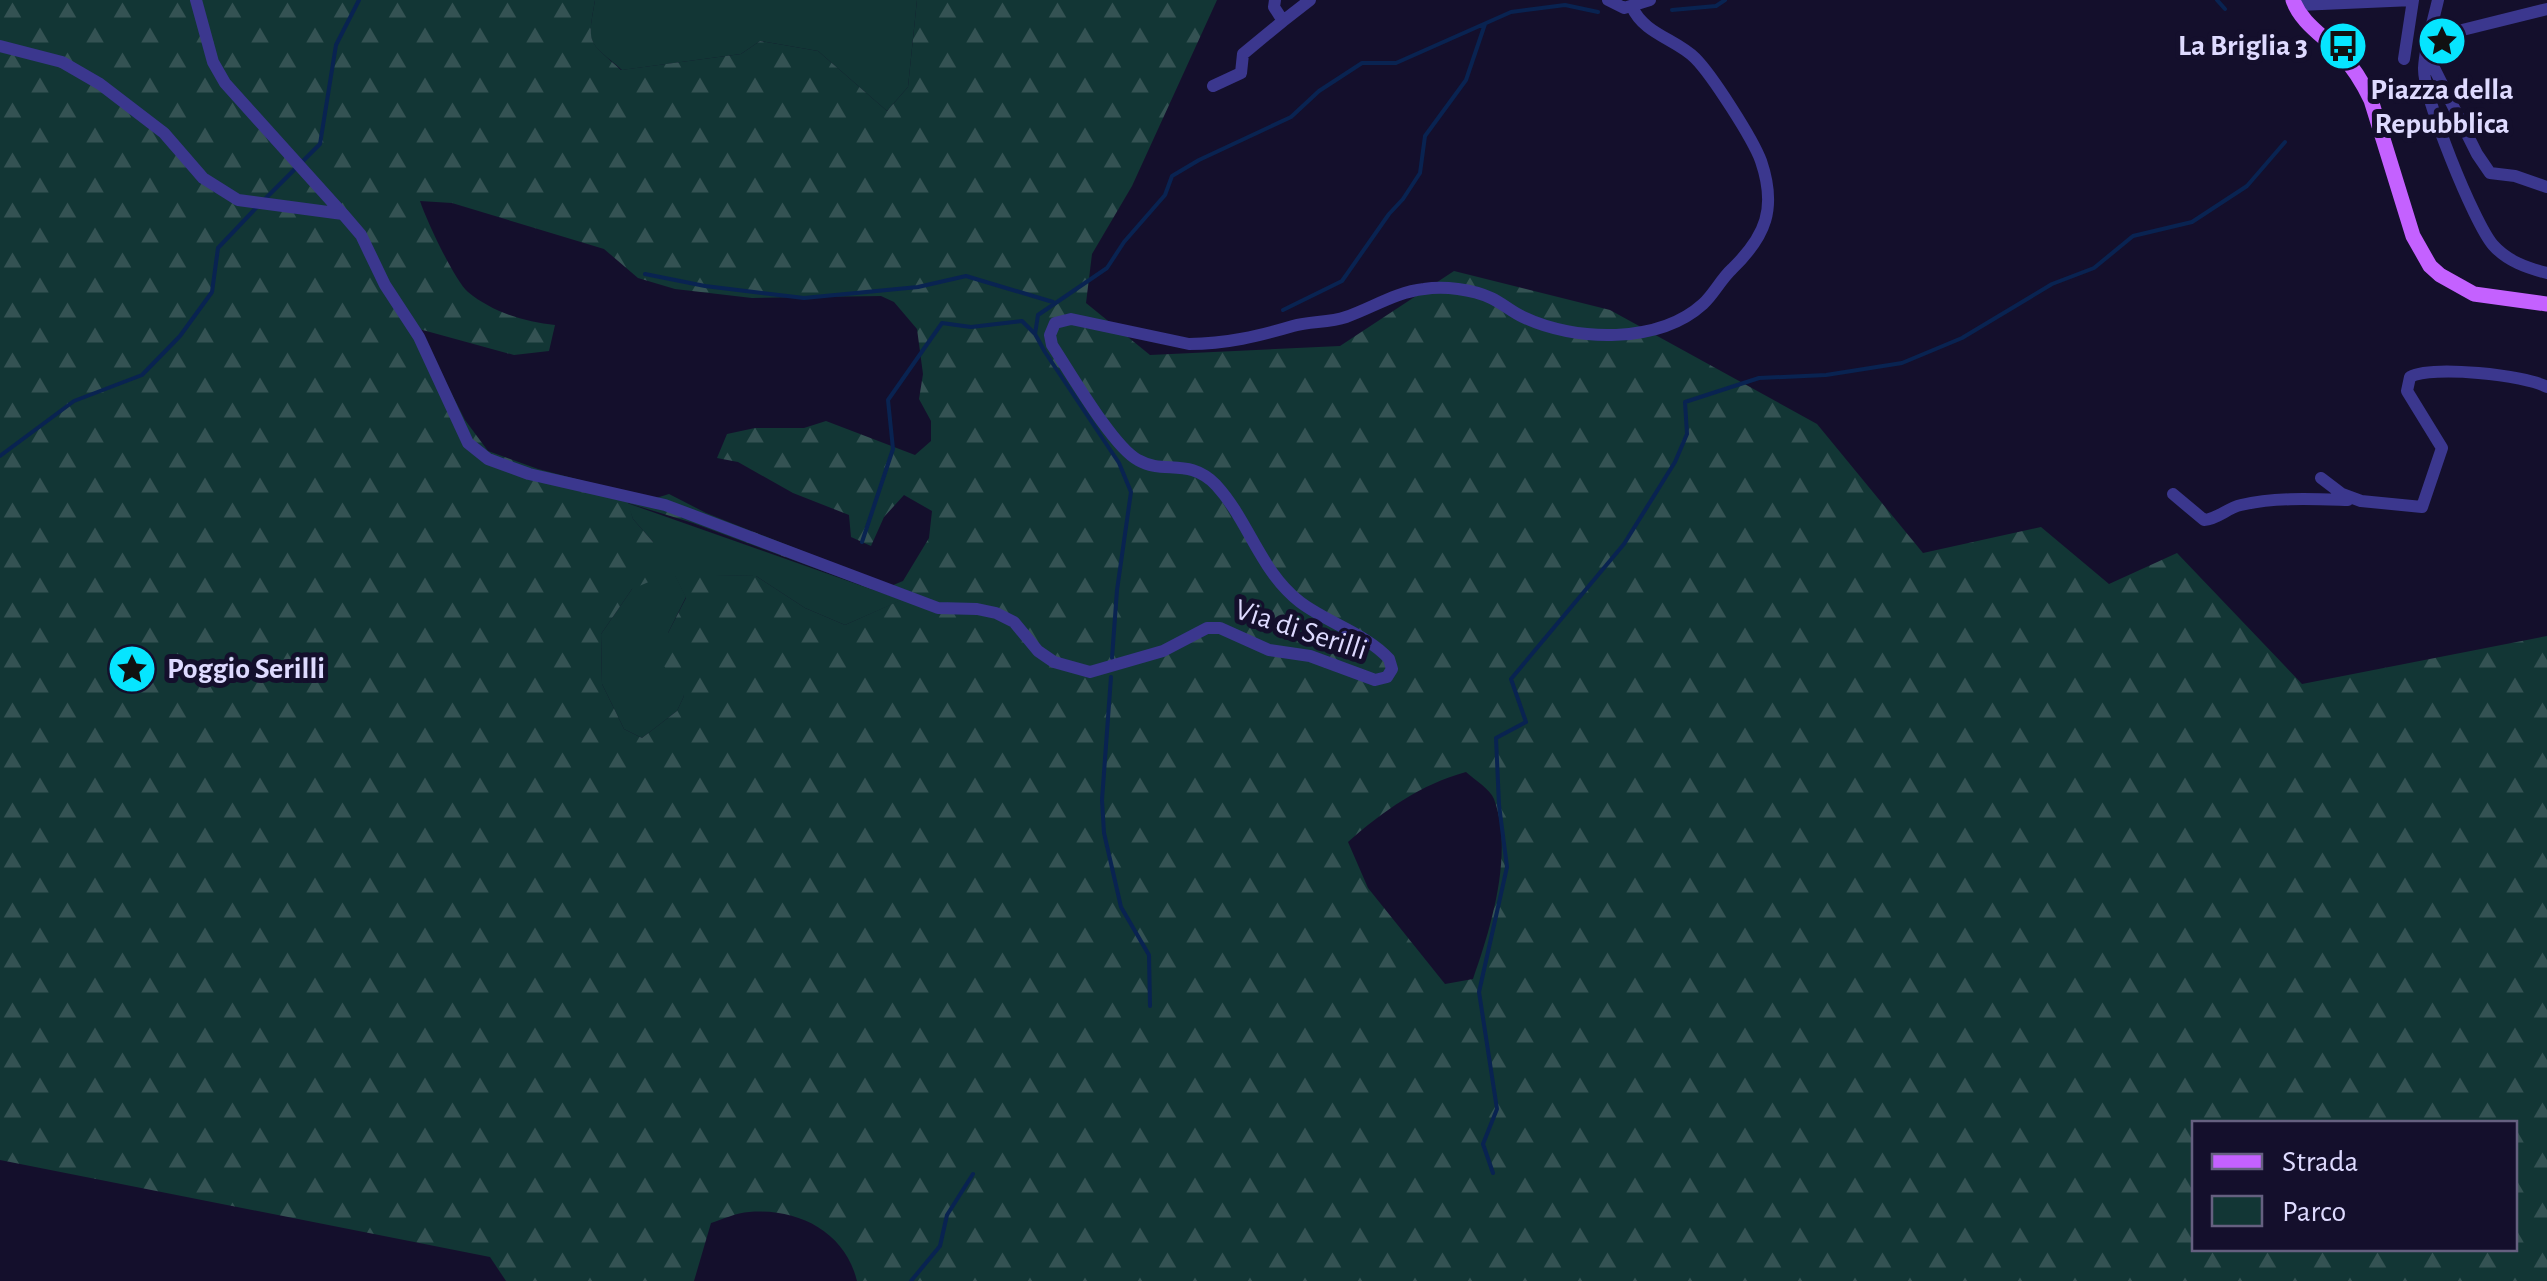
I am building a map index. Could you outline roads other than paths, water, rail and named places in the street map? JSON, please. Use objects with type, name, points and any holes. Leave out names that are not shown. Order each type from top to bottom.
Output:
[{"type":"main road","points":[[2295,1],[2306,21],[2342,55],[2362,81],[2413,236],[2430,266],[2474,294],[2547,304]]},
{"type":"street","points":[[196,0],[213,62],[225,84],[343,214]]},
{"type":"street","points":[[1275,0],[1274,8],[1283,20]]},
{"type":"street","points":[[1214,86],[1242,72],[1244,54],[1310,0]]},
{"type":"street","points":[[1608,0],[1624,8],[1650,0]]},
{"type":"street","points":[[2295,1],[2299,5],[2413,0],[2404,59]]},
{"type":"street","points":[[2438,0],[2427,63],[2434,109],[2487,237],[2506,258],[2547,274]]},
{"type":"street","name":"Via di Serilli","points":[[343,214],[361,235],[385,286],[419,337],[468,442],[488,459],[529,474],[665,506],[938,608],[996,612],[1014,622],[1038,651],[1054,662],[1090,672],[1163,651],[1206,628],[1220,628],[1270,650],[1310,656],[1375,680],[1387,676],[1392,669],[1384,653],[1311,610],[1286,590],[1213,482],[1184,466],[1138,461],[1124,449],[1052,345],[1051,328],[1071,318],[1189,344],[1208,344],[1256,337],[1295,325],[1340,320],[1383,300],[1426,288],[1469,291],[1491,298],[1534,322],[1580,332],[1629,336],[1668,326],[1704,303],[1719,282],[1751,252],[1769,209],[1761,161],[1698,61],[1664,39],[1636,16],[1632,7]]},
{"type":"street","points":[[2430,38],[2547,8]]},
{"type":"street","points":[[0,46],[62,62],[100,84],[164,133],[204,178],[238,200],[343,214]]},
{"type":"street","points":[[2427,63],[2490,173],[2515,176],[2547,187]]},
{"type":"street","points":[[2174,494],[2204,520],[2244,504],[2280,500],[2361,500],[2422,506],[2442,448],[2407,391],[2410,377],[2424,372],[2526,378],[2547,387]]},
{"type":"street","points":[[2321,478],[2342,494],[2361,500]]},
{"type":"waterway","points":[[303,161],[320,144],[336,45],[359,0]]},
{"type":"waterway","points":[[1672,10],[1716,6],[1725,0]]},
{"type":"waterway","points":[[2217,0],[2225,9]]},
{"type":"waterway","points":[[1112,658],[1131,492],[1119,463],[1035,334],[1038,315],[1107,268],[1165,195],[1172,176],[1291,117],[1319,91],[1362,63],[1396,63],[1511,12],[1565,5],[1598,12]]},
{"type":"waterway","points":[[1283,310],[1342,281],[1403,199],[1420,173],[1425,136],[1466,80],[1485,24]]},
{"type":"waterway","points":[[1493,1173],[1483,1144],[1497,1109],[1479,992],[1507,867],[1496,738],[1526,722],[1511,679],[1624,544],[1675,462],[1687,434],[1685,402],[1759,378],[1826,375],[1902,363],[1962,338],[2052,284],[2094,268],[2133,236],[2192,222],[2247,186],[2285,142]]},
{"type":"waterway","points":[[264,200],[296,168]]},
{"type":"waterway","points":[[0,456],[74,401],[142,375],[180,336],[212,292],[218,248],[257,207]]},
{"type":"waterway","points":[[645,274],[804,298],[918,287],[966,276],[1053,302]]},
{"type":"waterway","points":[[862,542],[893,449],[888,400],[942,323],[971,327],[1022,321],[1035,334]]},
{"type":"waterway","points":[[1111,677],[1102,800],[1104,833],[1121,907],[1149,955],[1150,1006]]},
{"type":"waterway","points":[[911,1281],[940,1246],[947,1215],[973,1174]]},
{"type":"place","name":"Piazza della Repubblica","points":[[2442,41]]},
{"type":"place","name":"La Briglia 3","points":[[2343,46]]},
{"type":"place","name":"Poggio Serilli","points":[[132,669]]}]
